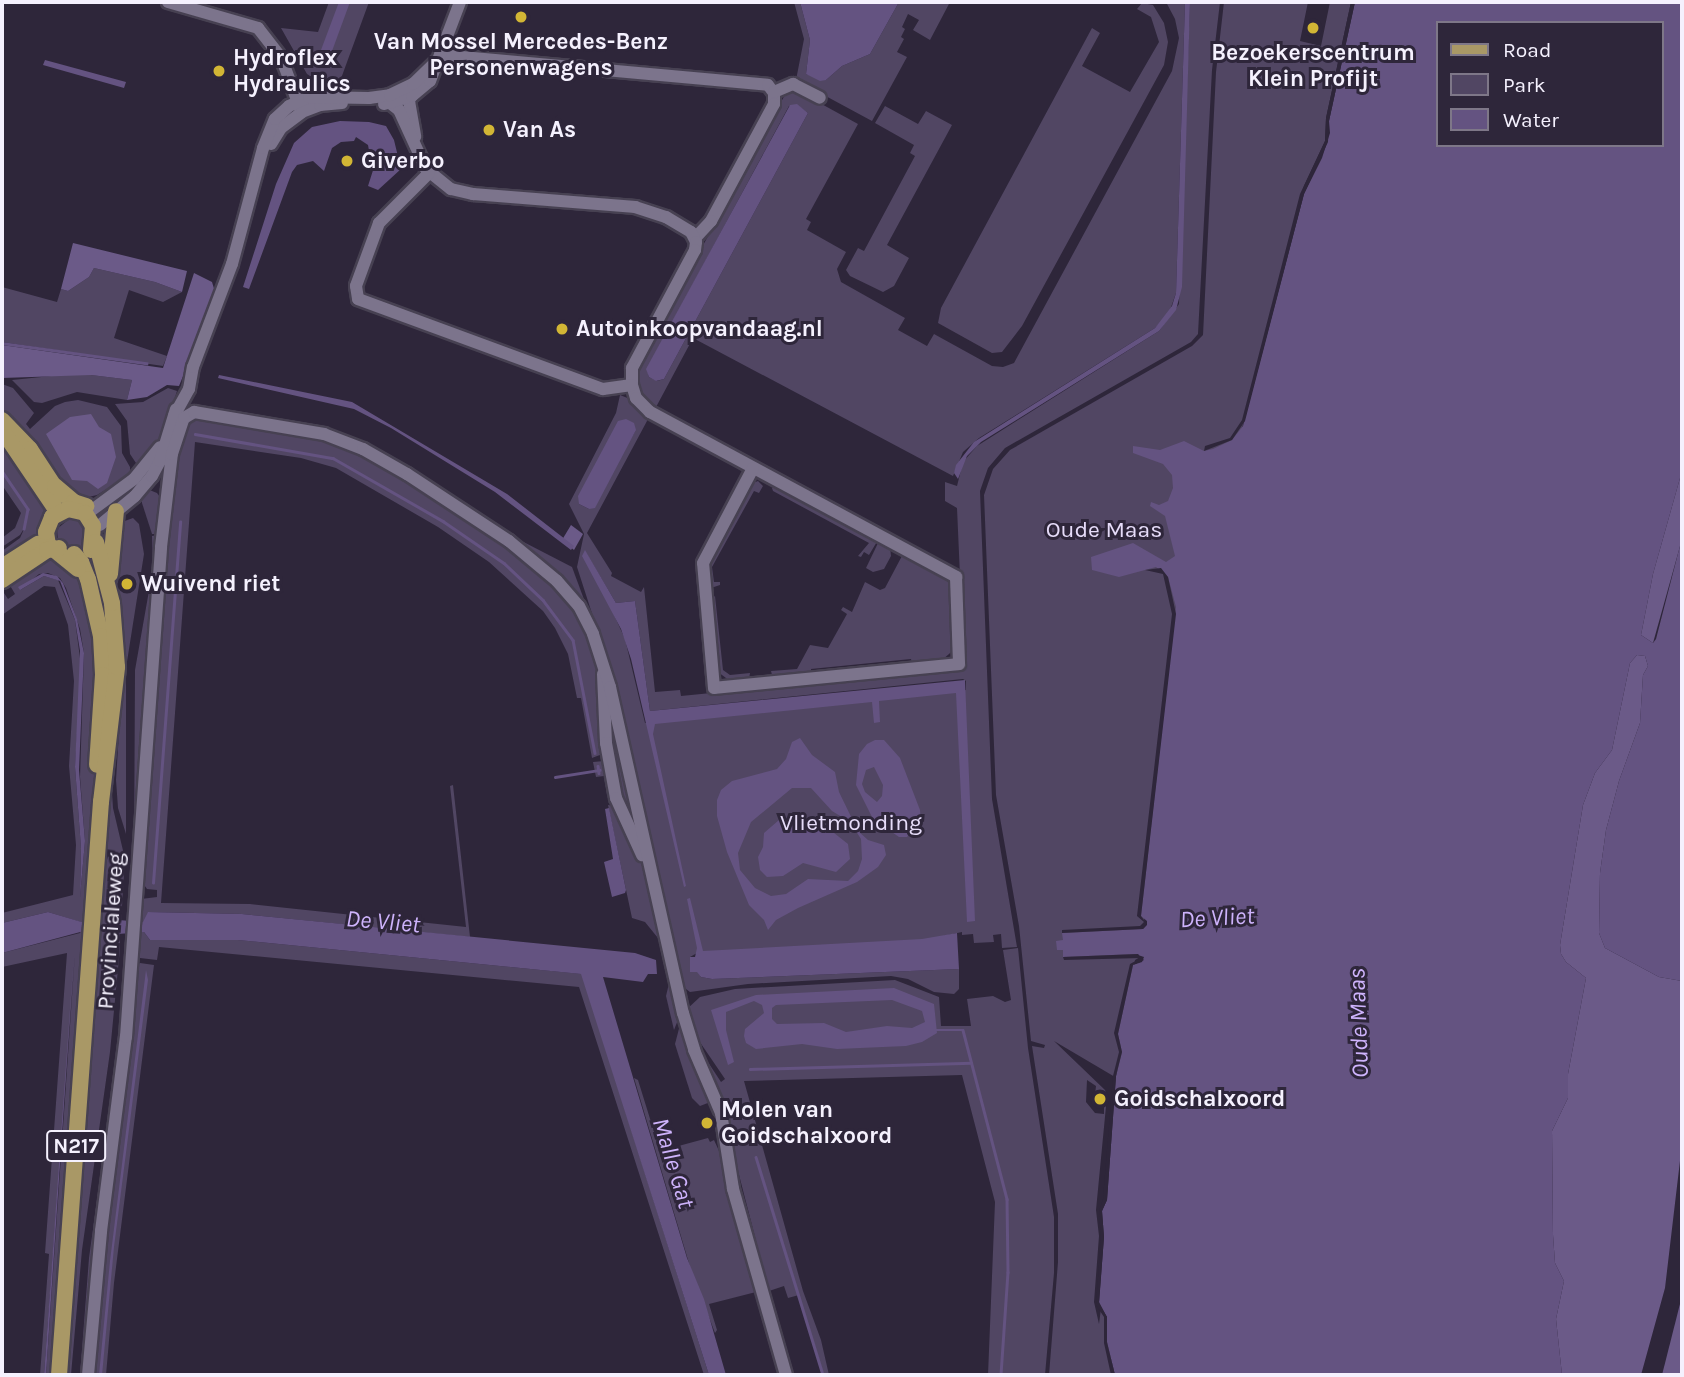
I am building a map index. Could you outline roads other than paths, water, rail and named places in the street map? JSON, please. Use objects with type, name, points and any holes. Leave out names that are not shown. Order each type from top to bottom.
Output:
[{"type":"main road","points":[[2,420],[30,449],[49,488],[78,513]]},
{"type":"main road","points":[[2,432],[49,488],[78,513]]},
{"type":"main road","points":[[109,590],[108,561],[115,536],[116,511]]},
{"type":"main road","points":[[59,550],[78,513]]},
{"type":"main road","name":"N217","points":[[78,513],[93,528],[93,546]]},
{"type":"main road","points":[[2,567],[40,543],[59,550]]},
{"type":"main road","points":[[2,580],[59,550],[93,546]]},
{"type":"main road","name":"Provincialeweg","points":[[59,1375],[101,802],[117,667],[109,590],[93,546]]},
{"type":"main road","name":"Provincialeweg","points":[[59,550],[81,562],[99,622],[102,651],[97,774],[101,802]]},
{"type":"street","points":[[168,2],[258,28],[281,57],[300,106]]},
{"type":"street","points":[[78,513],[116,511],[160,460],[180,390],[193,367],[232,264],[273,123],[285,109],[300,106],[322,96],[398,98],[430,82],[460,2]]},
{"type":"street","points":[[439,58],[760,83],[774,92]]},
{"type":"street","points":[[774,92],[793,84],[820,98]]},
{"type":"street","points":[[695,238],[711,221],[736,176],[774,104],[774,92]]},
{"type":"street","points":[[398,98],[417,150]]},
{"type":"street","points":[[398,98],[399,110],[429,173],[451,189],[466,194],[639,208],[670,219],[690,231],[695,238],[695,250],[633,365],[632,385],[638,401],[650,412],[956,578],[960,664],[714,688],[702,563],[753,468]]},
{"type":"street","points":[[429,173],[379,223],[357,283],[355,291],[358,299],[603,389],[632,385]]},
{"type":"street","name":"Provincialeweg","points":[[88,1375],[101,1231],[122,1073],[134,942],[160,547],[167,489],[184,418],[192,412],[313,432],[351,443],[446,498],[539,564],[579,606],[604,663]]},
{"type":"street","points":[[78,513],[144,478]]},
{"type":"street","points":[[144,478],[167,489]]},
{"type":"street","points":[[604,663],[682,1012],[694,1050],[721,1113],[733,1189],[786,1375]]},
{"type":"street","points":[[604,663],[606,743],[616,799],[652,872]]},
{"type":"water","points":[[339,2],[350,2],[328,62],[324,64],[318,58]]},
{"type":"water","points":[[800,2],[899,2],[870,54],[842,66],[826,80],[820,81],[806,74],[810,40]]},
{"type":"water","points":[[1185,2],[1190,2],[1182,287],[1176,310],[1159,331],[981,442],[967,456],[958,479],[954,473],[956,465],[974,442],[1155,328],[1172,306],[1176,293]]},
{"type":"water","points":[[1355,2],[1682,2],[1682,471],[1653,574],[1641,635],[1653,643],[1656,639],[1682,538],[1682,981],[1659,977],[1605,948],[1599,933],[1600,873],[1606,830],[1619,781],[1640,723],[1643,675],[1648,666],[1645,656],[1637,655],[1630,663],[1612,750],[1595,773],[1583,805],[1560,945],[1566,962],[1586,978],[1568,1074],[1568,1098],[1552,1131],[1555,1263],[1564,1281],[1556,1319],[1562,1375],[1115,1375],[1107,1342],[1107,1317],[1099,1304],[1104,1237],[1102,1211],[1107,1200],[1116,1076],[1122,1052],[1118,1034],[1133,965],[1142,962],[1144,957],[1135,954],[1063,957],[1063,950],[1057,950],[1056,941],[1063,940],[1062,933],[1143,929],[1147,925],[1147,921],[1141,916],[1176,607],[1168,577],[1156,567],[1119,577],[1092,570],[1091,557],[1133,543],[1166,562],[1175,556],[1165,516],[1150,506],[1151,502],[1159,505],[1168,501],[1173,488],[1172,475],[1163,464],[1133,453],[1133,446],[1160,450],[1184,441],[1204,451],[1232,440],[1243,426],[1304,194],[1322,158],[1330,133],[1329,121]]},
{"type":"water","points":[[45,60],[126,82],[124,88],[43,65]]},
{"type":"water","points":[[797,104],[808,113],[664,379],[656,381],[649,377],[646,369],[790,105]]},
{"type":"water","points":[[340,121],[369,122],[386,126],[394,140],[401,169],[378,190],[368,186],[375,164],[371,162],[368,145],[356,137],[354,141],[341,142],[332,148],[324,171],[313,161],[297,165],[292,172],[249,289],[243,287],[276,184],[294,143],[312,127]]},
{"type":"water","points":[[2,342],[149,363],[148,366],[2,345]]},
{"type":"water","points":[[219,375],[352,402],[507,494],[574,546],[571,550],[495,492],[391,428],[354,409],[218,378]]},
{"type":"water","points":[[626,419],[634,423],[636,430],[595,508],[589,509],[579,504],[578,496],[618,421]]},
{"type":"water","points":[[585,550],[616,603],[635,601],[650,711],[965,680],[975,921],[967,922],[956,693],[879,701],[880,722],[874,723],[872,702],[655,724],[653,734],[686,886],[684,887],[631,659],[621,629],[582,556]]},
{"type":"water","points":[[43,573],[57,576],[63,583],[77,619],[84,653],[79,770],[85,841],[80,897],[81,848],[75,767],[80,651],[75,620],[60,581],[44,576],[20,590],[18,587]]},
{"type":"water","points":[[800,738],[812,755],[835,772],[839,792],[858,831],[868,840],[884,845],[886,855],[878,867],[857,882],[798,908],[776,920],[768,930],[764,920],[749,905],[727,852],[717,816],[717,800],[721,790],[732,781],[777,769],[786,759],[792,742]],"holes":[[[792,788],[811,788],[832,811],[850,822],[861,839],[862,859],[858,871],[848,881],[808,879],[786,894],[771,896],[755,888],[740,870],[738,853],[751,822]]]},
{"type":"water","points":[[884,740],[900,758],[920,810],[921,822],[907,837],[899,837],[873,819],[856,785],[859,754],[867,744]],"holes":[[[874,767],[883,785],[882,796],[877,802],[865,792],[862,784],[866,770]]]},
{"type":"water","points":[[609,808],[626,890],[625,893],[612,897],[604,862],[613,859],[605,809]]},
{"type":"water","points":[[779,820],[798,828],[829,829],[848,844],[850,859],[836,872],[803,863],[783,876],[767,877],[760,870],[758,857],[763,847],[764,833]]},
{"type":"water","points":[[690,898],[703,951],[922,939],[957,933],[959,969],[712,979],[701,977],[697,972],[690,972],[690,957],[695,957],[697,948],[687,899]]},
{"type":"water","points":[[48,912],[85,923],[84,931],[2,953],[2,923]]},
{"type":"water","points":[[148,912],[242,914],[635,953],[656,960],[657,974],[648,974],[643,982],[603,977],[687,1258],[704,1299],[726,1375],[709,1375],[581,974],[238,940],[150,940],[144,932],[105,935],[106,919],[143,922]]},
{"type":"water","points":[[74,953],[46,1375],[44,1375]]},
{"type":"water","points":[[146,970],[148,980],[114,1247],[102,1375],[99,1375],[110,1261]]},
{"type":"water","points":[[894,988],[934,1004],[937,1033],[922,1042],[906,1046],[837,1049],[802,1044],[756,1049],[746,1043],[744,1036],[745,1029],[764,1013],[762,1005],[754,1001],[726,1012],[726,1030],[734,1062],[728,1065],[711,1010],[756,995]],"holes":[[[892,1000],[922,1011],[925,1022],[912,1028],[887,1026],[846,1032],[824,1023],[777,1024],[772,1019],[772,1008],[776,1005]]]},
{"type":"waterway","points":[[195,434],[333,458],[443,521],[504,563],[543,600],[573,640],[595,753]]},
{"type":"waterway","points":[[2,471],[28,509],[24,529]]},
{"type":"waterway","points":[[153,883],[180,522]]},
{"type":"waterway","points":[[598,766],[599,773]]},
{"type":"waterway","points":[[555,777],[599,770]]},
{"type":"waterway","points":[[934,1030],[963,1030],[1007,1199],[1008,1272],[1001,1375]]},
{"type":"waterway","points":[[750,1069],[971,1063]]},
{"type":"waterway","points":[[756,1157],[823,1375]]},
{"type":"place","name":"Van Mossel Mercedes-Benz Personenwagens","points":[[521,17]]},
{"type":"place","name":"Bezoekerscentrum Klein Profijt","points":[[1313,28]]},
{"type":"place","name":"Hydroflex Hydraulics","points":[[219,71]]},
{"type":"place","name":"Van As","points":[[489,130]]},
{"type":"place","name":"Giverbo","points":[[347,161]]},
{"type":"place","name":"Autoinkoopvandaag.nl","points":[[562,329]]},
{"type":"place","name":"Wuivend riet","points":[[127,584]]},
{"type":"place","name":"Goidschalxoord","points":[[1100,1099]]},
{"type":"place","name":"Molen van Goidschalxoord","points":[[707,1123]]},
{"type":"park label","name":"Oude Maas","points":[[1104,530]]},
{"type":"park label","name":"Vlietmonding","points":[[851,823]]},
{"type":"water label","name":"De Vliet","points":[[1217,918]]},
{"type":"water label","name":"De Vliet","points":[[383,922]]},
{"type":"water label","name":"Oude Maas","points":[[1359,1023]]},
{"type":"water label","name":"Malle Gat","points":[[673,1163]]}]
